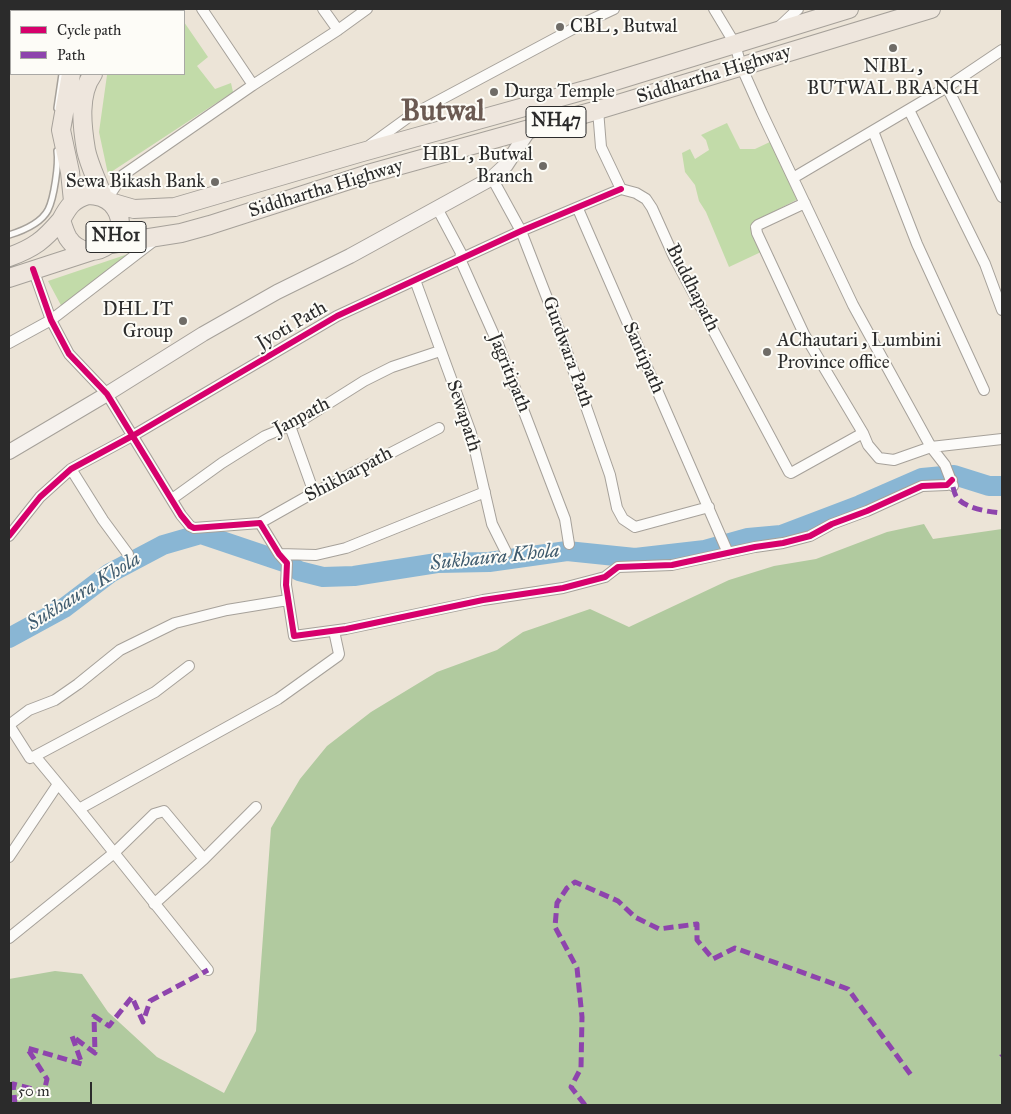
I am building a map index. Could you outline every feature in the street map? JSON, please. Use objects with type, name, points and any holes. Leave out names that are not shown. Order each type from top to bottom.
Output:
[{"type":"highway","name":"Siddhartha Highway","points":[[107,199],[134,208],[175,208],[359,153],[525,108],[849,9]]},
{"type":"highway","name":"Siddhartha Highway","points":[[160,236],[210,226],[368,174],[598,110],[931,9]]},
{"type":"highway","name":"NH01","points":[[71,75],[61,130],[70,172],[73,201]]},
{"type":"highway","name":"NH01","points":[[9,278],[102,249],[116,238],[120,222],[115,208],[107,199],[86,151],[83,100],[88,80],[92,75]]},
{"type":"highway","points":[[525,108],[528,130]]},
{"type":"highway","name":"NH01","points":[[9,258],[27,250],[45,238],[61,220],[73,201],[88,195],[107,199]]},
{"type":"highway","name":"NH01","points":[[61,220],[67,237],[74,245],[83,250],[92,251]]},
{"type":"highway","name":"NH47","points":[[110,244],[160,236]]},
{"type":"street","points":[[202,9],[253,85]]},
{"type":"street","points":[[323,9],[338,30]]},
{"type":"street","points":[[107,199],[123,175],[367,9]]},
{"type":"street","points":[[359,153],[410,116],[582,24],[614,9]]},
{"type":"street","points":[[33,269],[52,320],[69,354],[108,394],[181,515],[190,526],[194,528],[260,523],[279,554],[287,563],[286,585],[294,636],[334,631],[438,611],[483,600],[563,588],[605,577],[618,566],[672,564],[782,543],[810,536],[832,524],[867,511],[922,486],[953,484],[945,465],[931,447],[853,305],[793,178],[742,66],[734,44],[714,9]]},
{"type":"street","points":[[773,32],[798,9]]},
{"type":"street","points":[[793,178],[947,87],[1002,50]]},
{"type":"street","points":[[947,87],[1002,197]]},
{"type":"street","points":[[598,110],[601,147],[621,189]]},
{"type":"street","points":[[909,110],[985,264],[1002,310]]},
{"type":"street","points":[[9,452],[108,394],[203,334],[277,292],[350,256],[492,178],[506,165],[528,130]]},
{"type":"street","points":[[873,131],[917,244],[984,390]]},
{"type":"street","name":"Gurdwara Path","points":[[492,178],[521,231],[583,394],[610,475],[617,508],[624,519],[635,527],[709,507]]},
{"type":"street","name":"Jyoti Path","points":[[9,536],[40,497],[71,469],[134,435],[337,316],[521,231],[578,209],[621,189]]},
{"type":"street","name":"Buddhapath","points":[[621,189],[636,193],[646,199],[652,208],[674,257],[787,470],[790,473],[863,433]]},
{"type":"street","points":[[805,203],[758,225],[756,231],[804,334],[863,433],[868,445],[879,458],[894,460],[931,447],[1002,439]]},
{"type":"street","name":"Jagritipath","points":[[437,208],[461,253],[460,259],[498,344],[511,381],[535,437],[565,519],[569,544]]},
{"type":"street","name":"Santipath","points":[[578,209],[728,553]]},
{"type":"street","points":[[9,343],[52,320],[160,236]]},
{"type":"street","name":"Sewapath","points":[[415,280],[471,433],[492,524],[506,552]]},
{"type":"street","name":"Janpath","points":[[172,500],[222,463],[265,436],[290,426],[364,381],[385,371],[440,351]]},
{"type":"street","points":[[290,426],[314,493]]},
{"type":"street","name":"Shikharpath","points":[[260,523],[439,428]]},
{"type":"street","points":[[71,469],[103,520],[128,554]]},
{"type":"street","points":[[279,554],[316,555],[346,548],[485,492]]},
{"type":"street","points":[[189,666],[155,692],[30,758],[9,725],[29,710],[55,700],[120,650],[175,623],[227,610],[288,600]]},
{"type":"street","points":[[79,808],[278,699],[338,656],[334,631]]},
{"type":"street","points":[[35,756],[79,808],[208,970]]},
{"type":"street","points":[[9,858],[58,784]]},
{"type":"street","points":[[154,904],[204,859],[256,807]]},
{"type":"street","points":[[9,938],[114,854],[154,814],[164,811],[204,859]]},
{"type":"lane","points":[[56,115],[62,75]]},
{"type":"lane","points":[[55,124],[55,134]]},
{"type":"lane","points":[[9,235],[29,227],[48,210],[56,177],[58,159],[56,142]]},
{"type":"green space","points":[[185,23],[208,57],[197,66],[215,89],[231,83],[233,92],[108,174],[99,132],[107,75],[185,75]]},
{"type":"green space","points":[[727,123],[740,149],[755,149],[772,141],[798,199],[754,222],[752,235],[761,252],[729,267],[706,212],[699,201],[695,185],[685,172],[682,153],[690,149],[695,159],[709,150],[706,140],[701,135]]},
{"type":"green space","points":[[137,251],[63,309],[48,281]]},
{"type":"green space","points":[[924,524],[933,539],[1002,529],[1002,1105],[9,1105],[9,979],[55,971],[82,974],[108,1012],[157,1057],[224,1093],[256,1031],[271,828],[300,779],[327,746],[371,712],[437,672],[497,650],[523,632],[590,609],[629,627],[729,580],[774,566],[816,559],[887,532]]},
{"type":"waterway","name":"Sukhaura Khola","points":[[9,638],[64,608],[110,573],[163,545],[201,534],[287,563],[299,571],[323,577],[354,576],[437,563],[489,562],[567,551],[635,558],[705,550],[748,538],[781,535],[860,505],[922,478],[954,475],[989,486],[1002,486]]},
{"type":"marked path","points":[[953,487],[957,498],[967,505],[985,511],[1002,513]]},
{"type":"marked path","points":[[585,1105],[571,1087],[581,1068],[582,1017],[577,968],[555,927],[557,903],[567,888],[575,882],[618,901],[635,917],[659,929],[697,924],[697,940],[713,959],[735,948],[848,989],[911,1075]]},
{"type":"marked path","points":[[15,1105],[13,1084],[44,1092],[47,1079],[27,1048],[82,1064],[72,1036],[95,1053],[94,1016],[109,1026],[132,997],[143,1022],[150,1001],[208,970]]},
{"type":"cycle path","points":[[9,536],[40,497],[71,469],[134,435],[337,316],[521,231],[621,189]]},
{"type":"cycle path","points":[[33,269],[51,320],[69,354],[107,394],[181,515],[190,526],[194,528],[260,523],[279,554],[287,563],[286,585],[294,636],[346,629],[483,600],[563,588],[605,577],[618,567],[672,565],[755,547],[783,543],[810,536],[832,524],[867,511],[922,486],[947,485],[952,480]]},
{"type":"place","name":"CBL , Butwal","points":[[560,27]]},
{"type":"place","name":"NIBL , BUTWAL BRANCH","points":[[893,48]]},
{"type":"place","name":"Durga Temple","points":[[494,92]]},
{"type":"place","name":"HBL , Butwal Branch","points":[[543,166]]},
{"type":"place","name":"Sewa Bikash Bank","points":[[215,182]]},
{"type":"place","name":"DHL IT Group","points":[[183,321]]},
{"type":"place","name":"AChautari , Lumbini Province office","points":[[767,352]]},
{"type":"district","name":"Butwal","points":[[443,113]]}]
